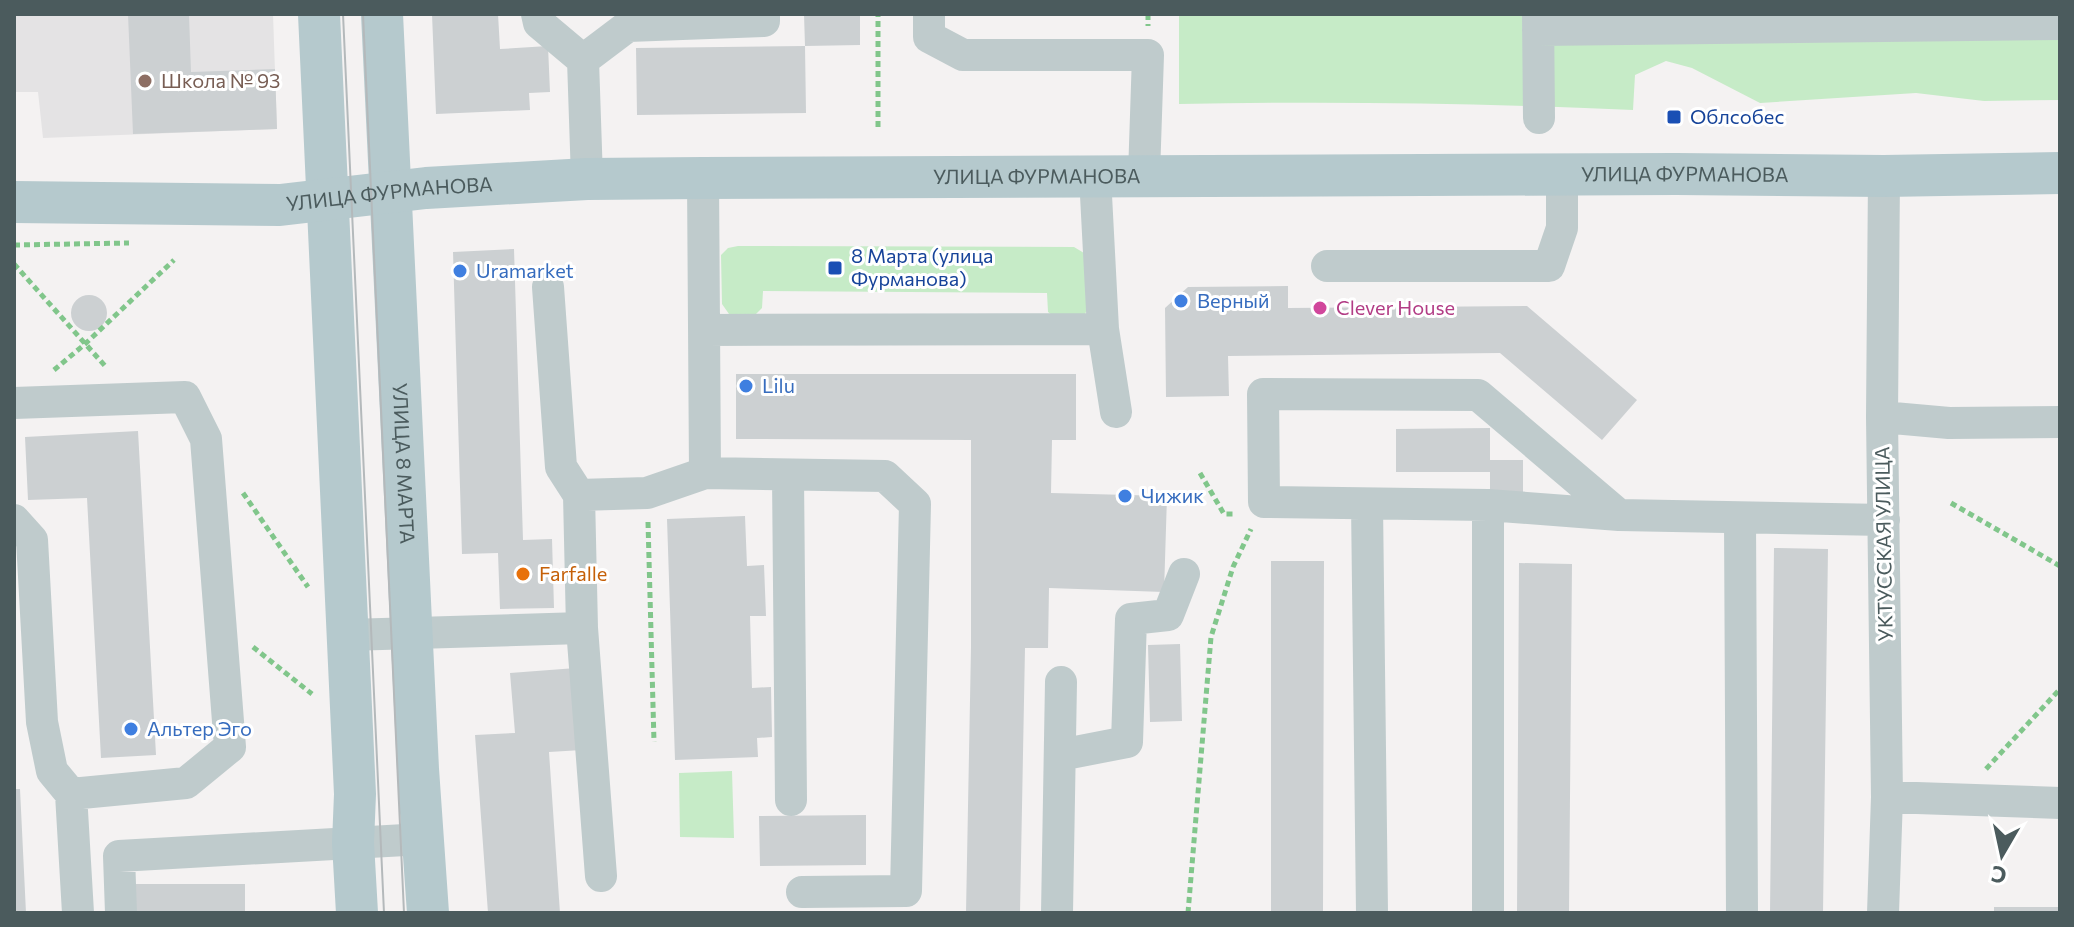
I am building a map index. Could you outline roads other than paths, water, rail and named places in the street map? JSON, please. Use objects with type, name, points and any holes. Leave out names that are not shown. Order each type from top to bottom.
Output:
[{"type":"main road","points":[[319,14],[355,794],[353,843],[357,913]]},
{"type":"main road","name":"УЛИЦА 8 МАРТА","points":[[382,14],[428,913]]},
{"type":"main road","name":"УЛИЦА ФУРМАНОВА","points":[[14,202],[280,205],[391,192],[587,179],[2060,173]]},
{"type":"street","points":[[537,14],[539,23],[583,60],[587,179]]},
{"type":"street","points":[[583,60],[628,26],[764,21],[764,14]]},
{"type":"street","points":[[929,14],[929,37],[963,55],[1148,55],[1144,175]]},
{"type":"street","points":[[1539,118],[1538,22],[2060,24]]},
{"type":"street","points":[[1327,266],[1549,266],[1562,228],[1562,174]]},
{"type":"street","points":[[1095,176],[1103,329],[1116,412]]},
{"type":"street","name":"УКТУССКАЯ УЛИЦА","points":[[1883,913],[1887,797],[1882,417],[1884,176]]},
{"type":"street","points":[[703,178],[705,473]]},
{"type":"street","points":[[548,287],[561,467],[579,495],[582,628],[601,876]]},
{"type":"street","points":[[705,330],[1103,329]]},
{"type":"street","points":[[14,381],[14,402],[185,397],[206,439],[230,747],[186,783],[71,794]]},
{"type":"street","points":[[1619,515],[1478,395],[1263,394],[1264,502],[1488,505],[1619,515],[1884,520]]},
{"type":"street","points":[[1882,417],[1949,423],[2060,422]]},
{"type":"street","points":[[579,495],[647,493],[705,473],[885,476],[915,504],[906,891],[802,892]]},
{"type":"street","points":[[788,476],[791,800]]},
{"type":"street","points":[[1367,504],[1372,913]]},
{"type":"street","points":[[1488,505],[1488,913]]},
{"type":"street","points":[[1740,519],[1742,913]]},
{"type":"street","points":[[14,520],[32,540],[28,724],[52,771],[71,794],[78,913]]},
{"type":"street","points":[[1060,755],[1127,742],[1131,619],[1168,615],[1184,574]]},
{"type":"street","points":[[348,635],[582,628]]},
{"type":"street","points":[[1057,913],[1061,682]]},
{"type":"street","points":[[1887,797],[2060,803]]},
{"type":"street","points":[[74,848],[119,856],[423,839]]},
{"type":"street","points":[[119,856],[121,913]]},
{"type":"tram line","points":[[343,14],[384,913]]},
{"type":"tram line","points":[[363,14],[404,913]]},
{"type":"place","name":"Школа № 93","points":[[145,81]]},
{"type":"place","name":"Облсобес","points":[[1674,117]]},
{"type":"place","name":"8 Марта (улица Фурманова)","points":[[835,268]]},
{"type":"place","name":"Uramarket","points":[[460,271]]},
{"type":"place","name":"Верный","points":[[1181,301]]},
{"type":"place","name":"Clever House","points":[[1320,308]]},
{"type":"place","name":"Lilu","points":[[746,386]]},
{"type":"place","name":"Чижик","points":[[1125,496]]},
{"type":"place","name":"Farfalle","points":[[523,574]]},
{"type":"place","name":"Альтер Эго","points":[[131,729]]}]
